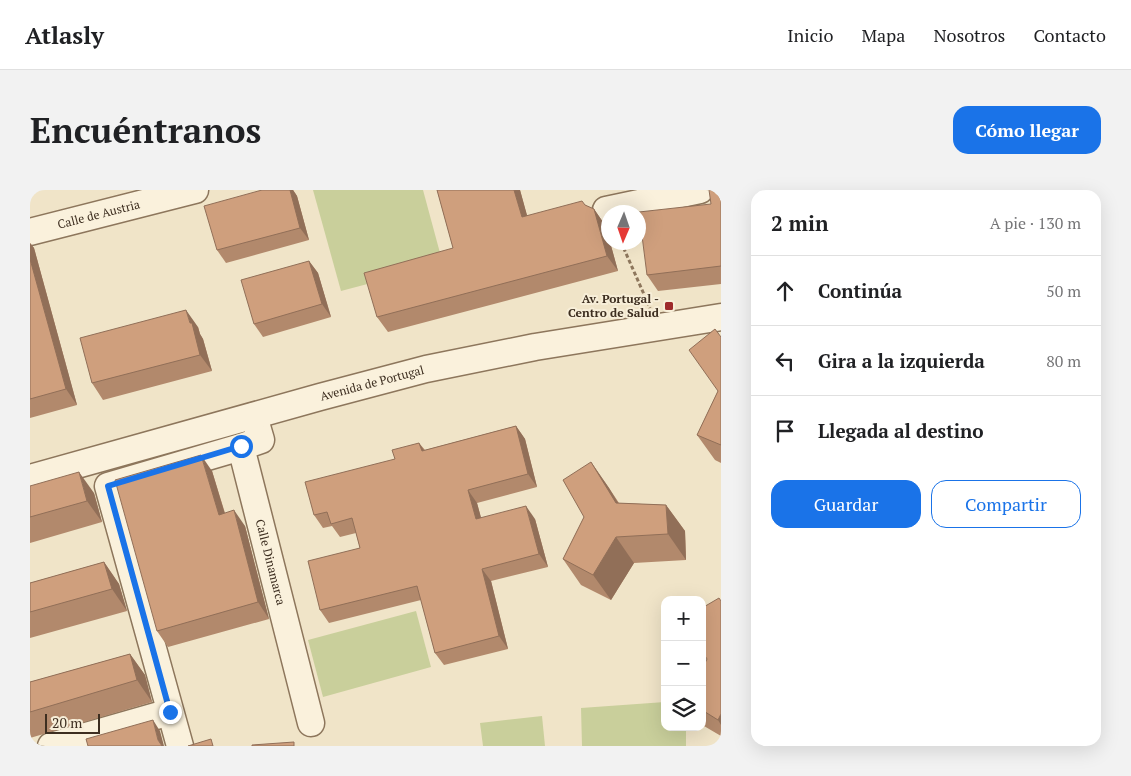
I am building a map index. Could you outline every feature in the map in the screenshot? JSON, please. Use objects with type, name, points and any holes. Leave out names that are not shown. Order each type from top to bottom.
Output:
[{"type":"street","name":"Calle de Austria","points":[[31,231],[195,190]]},
{"type":"street","points":[[630,205],[700,190]]},
{"type":"street","name":"Avenida de Portugal","points":[[30,478],[426,369],[535,347],[721,318]]},
{"type":"street","points":[[180,746],[108,486],[261,440],[254,416]]},
{"type":"street","name":"Calle Dinamarca","points":[[241,446],[310,723]]},
{"type":"street","points":[[51,746],[170,712]]},
{"type":"path","points":[[625,250],[659,327]]},
{"type":"green space","points":[[313,190],[423,190],[443,264],[341,291]]},
{"type":"green space","points":[[416,611],[431,667],[323,697],[308,640]]},
{"type":"green space","points":[[661,702],[661,731],[686,731],[686,746],[582,746],[581,708]]},
{"type":"green space","points":[[542,716],[545,746],[483,746],[480,723]]},
{"type":"building","points":[[262,190],[290,190],[300,228],[217,250],[204,206]]},
{"type":"building","points":[[437,190],[514,190],[522,217],[582,201],[585,205],[594,209],[601,234],[601,250],[605,250],[607,256],[377,317],[364,273],[453,248]]},
{"type":"building","points":[[709,190],[721,190],[721,266],[647,275],[644,250],[646,250],[646,211],[711,204]]},
{"type":"building","points":[[30,259],[66,389],[30,399]]},
{"type":"building","points":[[309,261],[322,304],[254,324],[241,280]]},
{"type":"building","points":[[186,310],[190,323],[192,323],[200,355],[92,383],[80,338]]},
{"type":"building","points":[[715,329],[721,337],[721,445],[697,435],[718,391],[689,350]]},
{"type":"building","points":[[516,426],[528,474],[468,490],[476,519],[526,506],[539,554],[482,569],[499,636],[435,653],[417,586],[320,610],[308,561],[360,548],[352,518],[331,524],[327,512],[314,515],[305,482],[395,459],[392,450],[419,443],[422,451]]},
{"type":"building","points":[[201,455],[219,515],[234,510],[258,602],[157,631],[115,480]]},
{"type":"building","points":[[591,462],[616,503],[666,505],[668,534],[616,537],[593,575],[563,559],[584,517],[563,480]]},
{"type":"building","points":[[79,472],[87,501],[30,517],[30,486]]},
{"type":"building","points":[[104,562],[112,589],[30,612],[30,583]]},
{"type":"building","points":[[719,598],[721,601],[721,714],[718,720],[706,712],[706,606]]},
{"type":"building","points":[[130,654],[137,680],[30,712],[30,682]]},
{"type":"building","points":[[153,720],[158,740],[162,746],[88,746],[86,739]]},
{"type":"building","points":[[211,739],[213,746],[188,746]]},
{"type":"building","points":[[294,742],[294,746],[252,746],[252,745]]},
{"type":"place","name":"Av. Portugal - Centro de Salud","points":[[669,306]]},
{"type":"route","points":[[170,712],[108,486],[241,446]]}]
